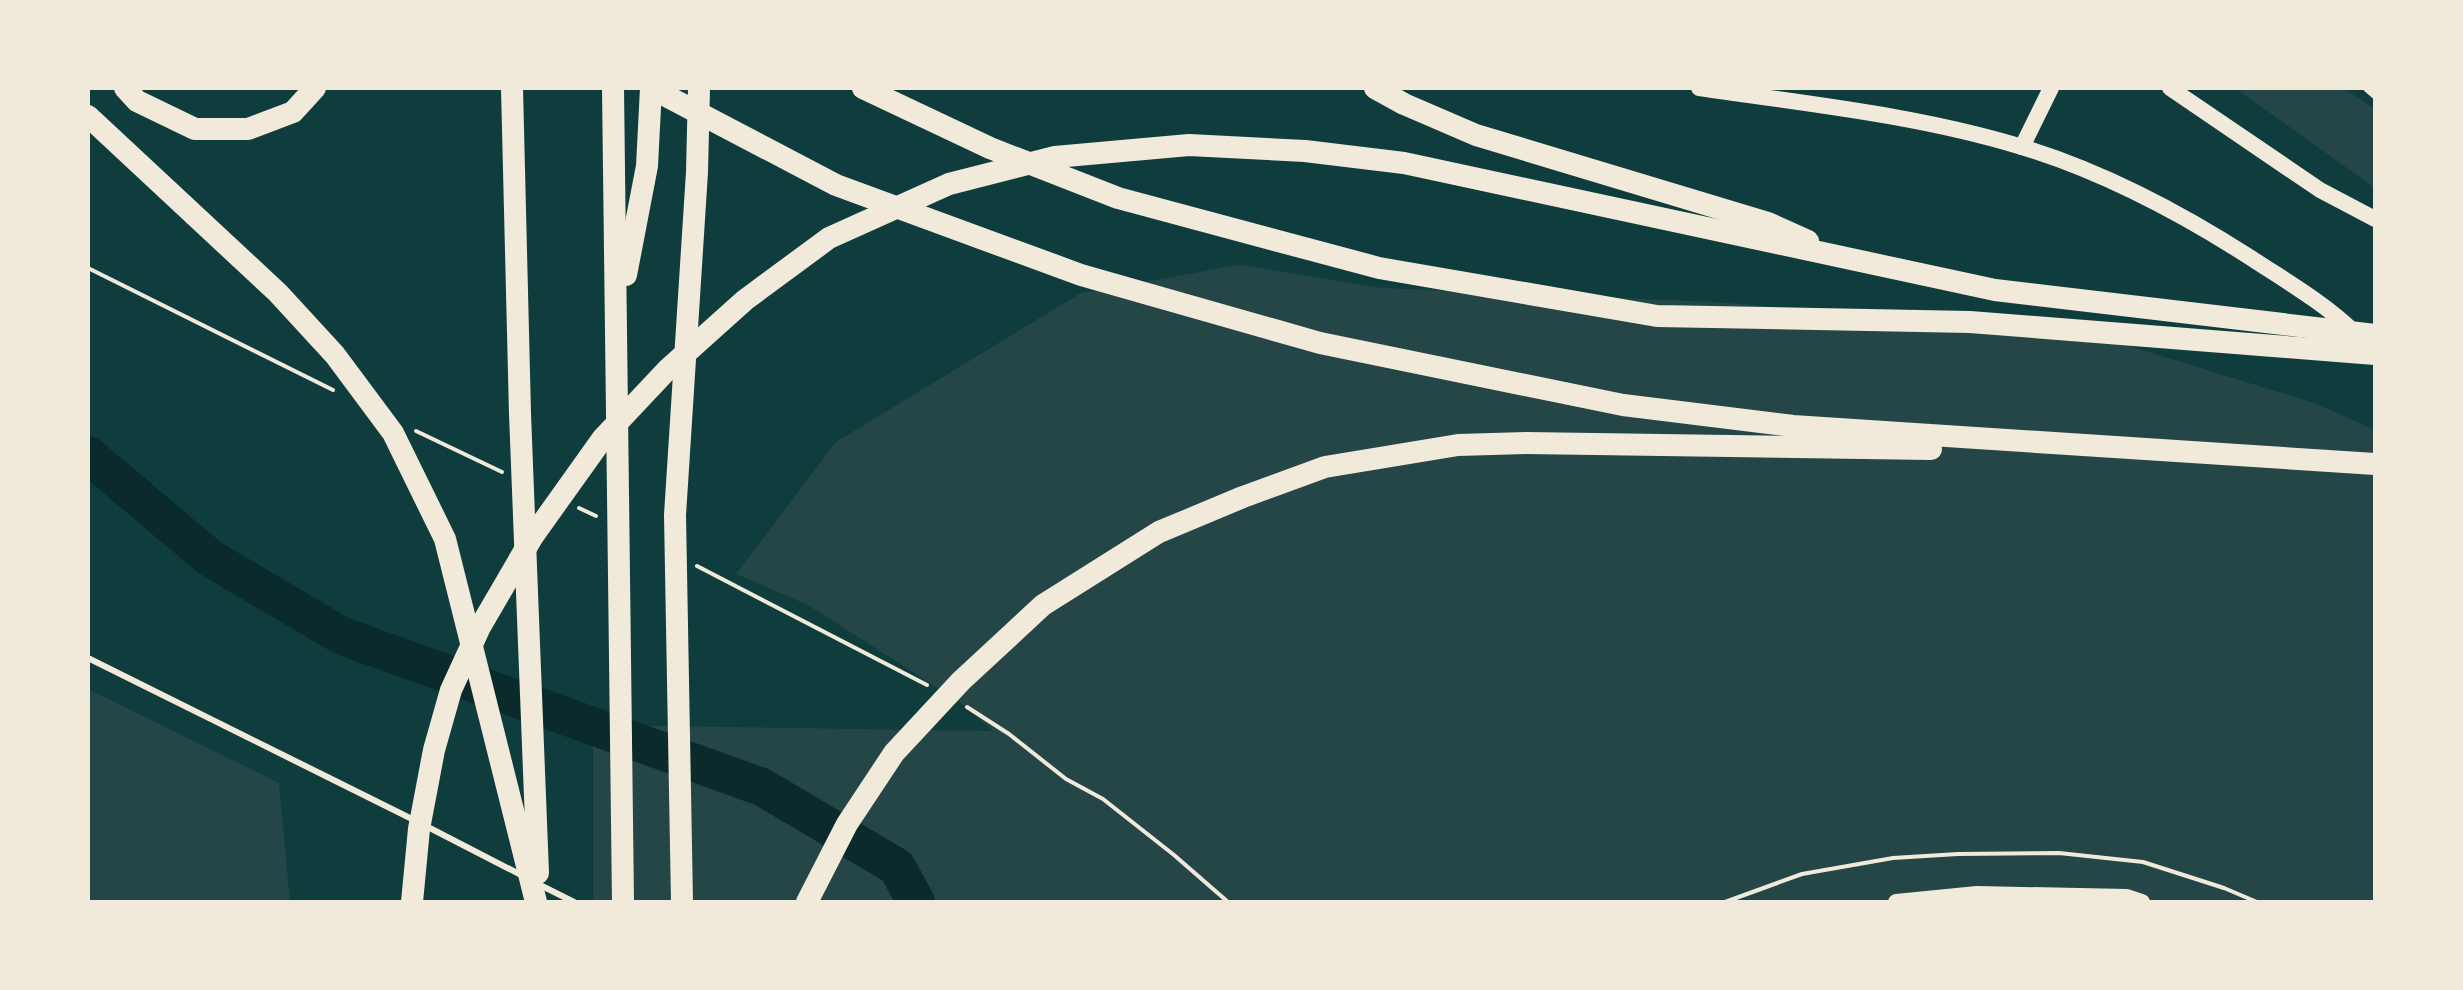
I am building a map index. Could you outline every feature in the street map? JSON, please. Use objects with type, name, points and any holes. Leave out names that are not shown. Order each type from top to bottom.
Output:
[{"type":"highway","points":[[125,88],[137,101],[195,129],[248,129],[293,112],[315,88]]},
{"type":"highway","points":[[512,88],[520,414],[538,902]]},
{"type":"highway","points":[[613,88],[623,902]]},
{"type":"highway","points":[[642,88],[850,191],[1081,275],[1320,343],[1623,405],[1793,426],[2375,464]]},
{"type":"highway","points":[[617,323],[647,166],[651,88],[674,102]]},
{"type":"highway","points":[[682,902],[675,515],[697,172],[699,88]]},
{"type":"highway","points":[[863,88],[990,148],[1118,198],[1379,268],[1657,316],[1970,322],[2375,354]]},
{"type":"highway","points":[[1375,88],[1476,135],[1768,223],[1849,260]]},
{"type":"highway","points":[[88,116],[278,293],[335,355],[393,433],[445,539],[538,902]]},
{"type":"highway","points":[[412,902],[419,829],[434,750],[451,690],[480,627],[561,494],[603,438],[667,370],[745,300],[829,238],[949,184],[1055,157],[1189,145],[1305,151],[1404,163],[1995,290],[2375,335]]},
{"type":"highway","points":[[807,902],[847,824],[894,753],[961,681],[1043,605],[1159,532],[1243,497],[1338,465],[1458,445],[1526,443],[1760,449],[2136,450]]},
{"type":"main road","points":[[1699,88],[1881,114],[2022,147],[2102,178],[2221,239],[2312,298],[2346,324],[2375,354]]},
{"type":"main road","points":[[2022,147],[2051,88]]},
{"type":"main road","points":[[2170,88],[2320,190],[2375,219]]},
{"type":"main road","points":[[1896,902],[1977,894],[2127,897],[2142,902]]},
{"type":"street","points":[[2367,88],[2375,95]]},
{"type":"lane","points":[[88,658],[574,902]]},
{"type":"path","points":[[1725,902],[1802,874],[1893,858],[2045,853],[2143,862],[2257,902]]},
{"type":"shaded area","points":[[2235,88],[2343,88],[2375,109],[2375,188]]},
{"type":"shaded area","points":[[1239,265],[1383,288],[1715,302],[2084,332],[2314,403],[2375,430],[2375,902],[593,902],[593,725],[993,731],[958,701],[808,605],[736,574],[836,442],[1081,293]]},
{"type":"shaded area","points":[[88,689],[279,783],[290,902],[88,902]]},
{"type":"waterway","points":[[88,455],[210,558],[342,636],[762,787],[897,867],[916,902]]}]
